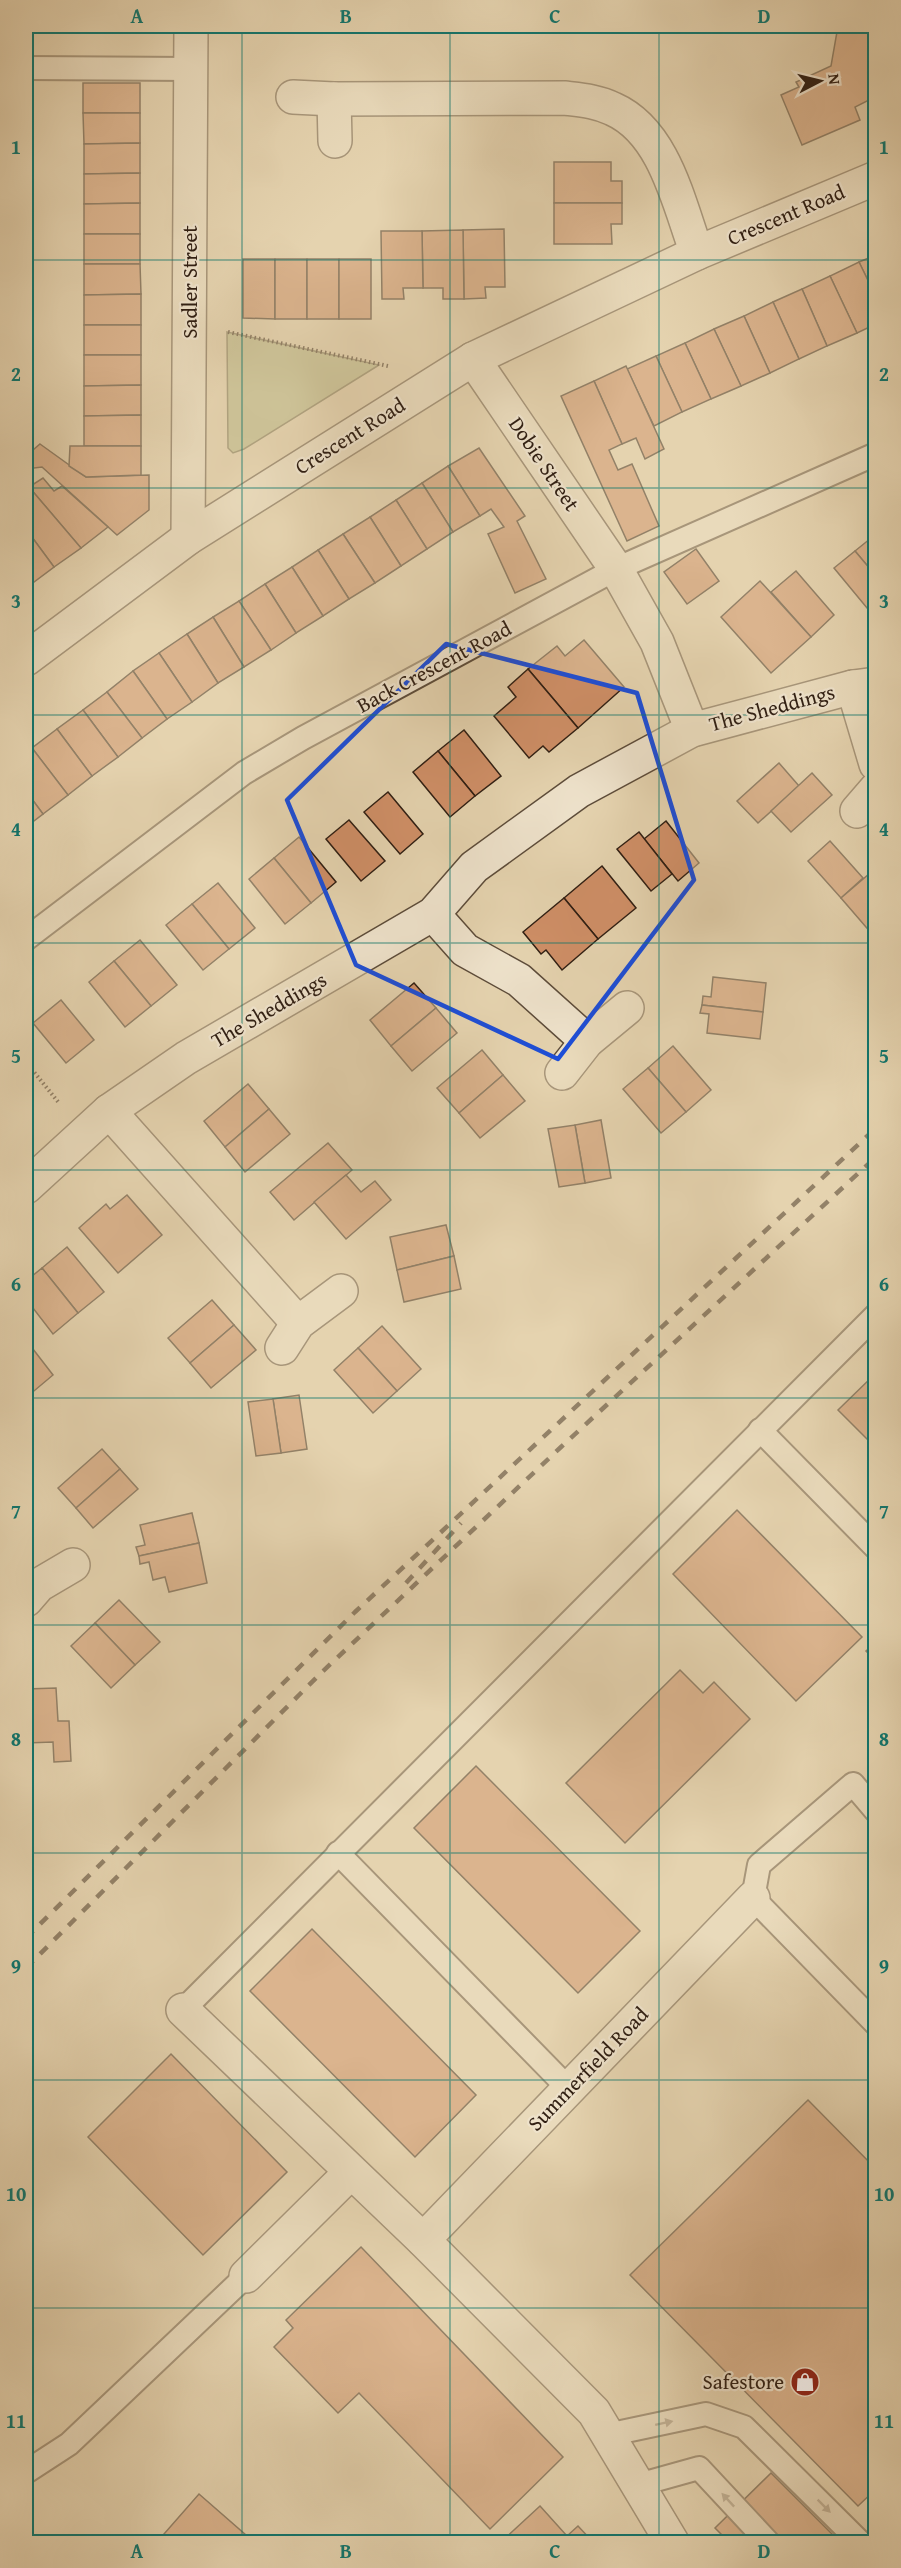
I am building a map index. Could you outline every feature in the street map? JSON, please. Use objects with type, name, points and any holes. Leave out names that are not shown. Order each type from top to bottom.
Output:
[{"type":"street","name":"Sadler Street","points":[[188,538],[191,26]]},
{"type":"street","points":[[293,97],[334,99],[564,98],[591,101],[615,109],[645,133],[662,159],[697,253]]},
{"type":"street","points":[[334,99],[335,141]]},
{"type":"street","name":"Crescent Road","points":[[26,659],[188,538],[473,359],[697,253],[876,178]]},
{"type":"street","name":"Dobie Street","points":[[473,359],[616,569]]},
{"type":"street","name":"The Sheddings","points":[[616,569],[657,642],[692,730]]},
{"type":"street","name":"The Sheddings","points":[[26,1187],[109,1111],[186,1058],[433,914],[474,867],[579,791],[692,730],[864,685],[876,764]]},
{"type":"street","points":[[433,914],[465,950],[519,980],[587,1041]]},
{"type":"street","points":[[562,1073],[587,1041],[627,1008]]},
{"type":"street","points":[[109,1111],[290,1336],[340,1291]]},
{"type":"street","points":[[30,1585],[73,1565]]},
{"type":"street","name":"Summerfield Road","points":[[423,2240],[753,1898]]},
{"type":"street","points":[[183,2010],[423,2240],[594,2412],[672,2542]]},
{"type":"street","points":[[246,2276],[351,2172]]},
{"type":"lane","points":[[26,68],[191,69]]},
{"type":"lane","name":"Back Crescent Road","points":[[26,939],[244,773],[303,738],[616,569],[876,454]]},
{"type":"lane","points":[[183,2010],[876,1315]]},
{"type":"lane","points":[[760,1431],[876,1548]]},
{"type":"lane","points":[[876,1811],[853,1784],[759,1865],[753,1898],[876,2024]]},
{"type":"lane","points":[[339,1853],[568,2088]]},
{"type":"lane","points":[[26,2472],[69,2444],[246,2276]]},
{"type":"lane","points":[[607,2435],[705,2414],[744,2427],[860,2542]]},
{"type":"lane","points":[[638,2485],[699,2468],[768,2542]]},
{"type":"path","points":[[189,324],[442,378]]},
{"type":"path","points":[[26,1062],[84,1134]]},
{"type":"highlighted area","points":[[446,644],[637,693],[694,880],[558,1059],[356,965],[287,800]]},
{"type":"green space","points":[[227,332],[379,365],[244,449],[233,453],[228,448]]},
{"type":"building","points":[[838,26],[876,26],[876,79],[871,99],[855,107],[860,120],[802,145],[781,95],[799,87],[796,82],[831,66]]},
{"type":"building","points":[[83,83],[140,83],[140,113],[83,113]]},
{"type":"building","points":[[83,113],[140,113],[140,143],[84,144]]},
{"type":"building","points":[[140,143],[140,173],[84,174],[84,144]]},
{"type":"building","points":[[554,162],[611,162],[611,181],[622,181],[622,203],[554,203]]},
{"type":"building","points":[[140,173],[140,203],[84,204],[84,174]]},
{"type":"building","points":[[140,203],[140,234],[84,234],[84,204]]},
{"type":"building","points":[[554,203],[622,203],[622,224],[611,224],[612,244],[554,244]]},
{"type":"building","points":[[504,229],[505,287],[485,287],[486,298],[464,299],[463,230]]},
{"type":"building","points":[[463,230],[464,299],[443,299],[443,288],[423,288],[422,231]]},
{"type":"building","points":[[381,231],[422,231],[423,288],[403,288],[404,299],[382,299]]},
{"type":"building","points":[[84,234],[140,234],[140,264],[84,264]]},
{"type":"building","points":[[876,255],[876,297],[859,262]]},
{"type":"building","points":[[243,259],[275,259],[275,319],[243,318]]},
{"type":"building","points":[[275,259],[307,259],[307,319],[275,319]]},
{"type":"building","points":[[307,259],[339,259],[339,319],[307,319]]},
{"type":"building","points":[[339,259],[371,259],[371,319],[339,319]]},
{"type":"building","points":[[859,262],[876,297],[876,324],[857,333],[830,276]]},
{"type":"building","points":[[84,264],[140,264],[141,294],[84,295]]},
{"type":"building","points":[[830,276],[857,333],[827,346],[802,289]]},
{"type":"building","points":[[802,289],[827,346],[799,359],[773,302]]},
{"type":"building","points":[[141,294],[141,325],[84,325],[84,295]]},
{"type":"building","points":[[773,302],[799,359],[770,373],[744,316]]},
{"type":"building","points":[[744,316],[770,373],[741,386],[714,329]]},
{"type":"building","points":[[84,325],[141,325],[141,355],[84,355]]},
{"type":"building","points":[[714,329],[741,386],[711,399],[685,343]]},
{"type":"building","points":[[685,343],[711,399],[682,412],[656,356]]},
{"type":"building","points":[[84,355],[141,355],[141,385],[84,386]]},
{"type":"building","points":[[656,356],[682,412],[654,426],[627,369]]},
{"type":"building","points":[[626,366],[664,449],[645,459],[636,438],[622,444],[594,381]]},
{"type":"building","points":[[594,381],[622,444],[609,450],[618,470],[632,464],[659,526],[627,541],[561,396]]},
{"type":"building","points":[[141,385],[141,415],[84,416],[84,386]]},
{"type":"building","points":[[141,415],[141,446],[84,446],[84,416]]},
{"type":"building","points":[[40,444],[86,477],[149,475],[149,510],[117,535],[42,467],[26,469],[26,456]]},
{"type":"building","points":[[70,446],[141,446],[141,475],[86,477],[69,466]]},
{"type":"building","points":[[479,448],[525,516],[517,521],[546,579],[515,593],[488,534],[504,527],[491,509],[480,516],[448,466]]},
{"type":"building","points":[[448,466],[480,516],[453,532],[422,483]]},
{"type":"building","points":[[43,478],[54,491],[62,486],[108,527],[81,548],[29,487]]},
{"type":"building","points":[[422,483],[453,532],[427,549],[396,500]]},
{"type":"building","points":[[29,487],[81,548],[54,567],[26,529],[26,490]]},
{"type":"building","points":[[396,500],[427,549],[401,566],[370,517]]},
{"type":"building","points":[[370,517],[401,566],[375,583],[343,534]]},
{"type":"building","points":[[26,529],[54,567],[26,588]]},
{"type":"building","points":[[343,534],[375,583],[349,599],[318,550]]},
{"type":"building","points":[[876,534],[876,576],[855,551]]},
{"type":"building","points":[[696,549],[719,581],[687,604],[664,572]]},
{"type":"building","points":[[318,550],[349,599],[323,616],[292,567]]},
{"type":"building","points":[[855,551],[876,576],[876,611],[872,614],[834,568]]},
{"type":"building","points":[[292,567],[323,616],[296,633],[265,584]]},
{"type":"building","points":[[796,571],[834,615],[811,637],[771,592]]},
{"type":"building","points":[[760,581],[811,637],[771,673],[721,617]]},
{"type":"building","points":[[265,584],[296,633],[271,650],[239,601]]},
{"type":"building","points":[[239,601],[271,650],[244,667],[213,617]]},
{"type":"building","points":[[213,617],[244,667],[218,683],[187,634]]},
{"type":"building","points":[[187,634],[218,683],[192,702],[159,653]]},
{"type":"building","points":[[584,640],[624,687],[578,728],[528,669],[557,646],[565,656]]},
{"type":"building","points":[[159,653],[192,702],[167,719],[133,671]]},
{"type":"building","points":[[528,669],[578,728],[549,752],[543,746],[529,758],[494,716],[516,697],[508,687]]},
{"type":"building","points":[[133,671],[167,719],[142,738],[107,692]]},
{"type":"building","points":[[107,692],[142,738],[118,757],[83,710]]},
{"type":"building","points":[[83,710],[118,757],[92,776],[57,729]]},
{"type":"building","points":[[57,729],[92,776],[68,795],[32,748]]},
{"type":"building","points":[[464,730],[501,776],[475,796],[438,751]]},
{"type":"building","points":[[32,748],[68,795],[43,814],[26,791],[26,753]]},
{"type":"building","points":[[438,751],[475,796],[450,817],[413,772]]},
{"type":"building","points":[[779,763],[799,786],[758,823],[737,801]]},
{"type":"building","points":[[812,773],[832,795],[791,832],[771,811]]},
{"type":"building","points":[[26,791],[43,814],[26,827]]},
{"type":"building","points":[[388,792],[423,834],[400,854],[364,812]]},
{"type":"building","points":[[349,820],[385,861],[361,881],[326,839]]},
{"type":"building","points":[[666,821],[699,863],[678,881],[644,839]]},
{"type":"building","points":[[639,832],[672,874],[651,891],[617,849]]},
{"type":"building","points":[[299,837],[336,882],[311,903],[274,858]]},
{"type":"building","points":[[830,841],[863,878],[841,898],[808,861]]},
{"type":"building","points":[[274,858],[311,903],[285,924],[249,879]]},
{"type":"building","points":[[602,866],[636,908],[598,939],[564,898]]},
{"type":"building","points":[[876,868],[876,931],[872,934],[841,898]]},
{"type":"building","points":[[218,883],[255,928],[229,949],[192,904]]},
{"type":"building","points":[[564,898],[598,939],[562,970],[546,950],[541,954],[523,932]]},
{"type":"building","points":[[192,904],[229,949],[203,970],[166,925]]},
{"type":"building","points":[[140,940],[177,985],[151,1006],[114,961]]},
{"type":"building","points":[[114,961],[151,1006],[125,1027],[89,982]]},
{"type":"building","points":[[713,977],[766,983],[763,1012],[702,1005],[703,996],[711,997]]},
{"type":"building","points":[[414,983],[436,1008],[391,1046],[370,1020]]},
{"type":"building","points":[[61,1000],[94,1040],[66,1063],[33,1023]]},
{"type":"building","points":[[702,1005],[763,1012],[760,1039],[707,1033],[709,1014],[700,1013]]},
{"type":"building","points":[[436,1008],[457,1033],[412,1071],[391,1046]]},
{"type":"building","points":[[673,1046],[711,1090],[686,1112],[648,1068]]},
{"type":"building","points":[[482,1050],[503,1075],[459,1113],[437,1088]]},
{"type":"building","points":[[648,1068],[686,1112],[661,1133],[623,1089]]},
{"type":"building","points":[[503,1075],[525,1101],[480,1138],[459,1113]]},
{"type":"building","points":[[248,1084],[269,1109],[225,1147],[204,1121]]},
{"type":"building","points":[[269,1109],[290,1134],[245,1172],[225,1147]]},
{"type":"building","points":[[601,1120],[611,1178],[585,1183],[575,1125]]},
{"type":"building","points":[[575,1125],[585,1183],[559,1187],[548,1129]]},
{"type":"building","points":[[328,1143],[352,1170],[294,1220],[270,1192]]},
{"type":"building","points":[[346,1175],[361,1192],[375,1181],[391,1200],[346,1239],[314,1202]]},
{"type":"building","points":[[127,1195],[162,1235],[118,1273],[79,1228],[106,1204],[110,1209]]},
{"type":"building","points":[[446,1225],[454,1256],[397,1270],[390,1237]]},
{"type":"building","points":[[67,1247],[104,1292],[78,1313],[42,1268]]},
{"type":"building","points":[[454,1256],[461,1289],[404,1302],[397,1270]]},
{"type":"building","points":[[42,1268],[78,1313],[53,1334],[26,1299],[26,1281]]},
{"type":"building","points":[[212,1300],[234,1325],[190,1363],[168,1338]]},
{"type":"building","points":[[234,1325],[256,1350],[211,1388],[190,1363]]},
{"type":"building","points":[[382,1326],[421,1369],[397,1391],[358,1348]]},
{"type":"building","points":[[26,1340],[53,1375],[28,1396],[26,1393]]},
{"type":"building","points":[[358,1348],[397,1391],[373,1413],[334,1370]]},
{"type":"building","points":[[876,1373],[876,1448],[838,1410]]},
{"type":"building","points":[[299,1395],[307,1449],[281,1453],[273,1399]]},
{"type":"building","points":[[273,1399],[281,1453],[256,1456],[248,1402]]},
{"type":"building","points":[[102,1449],[120,1469],[76,1508],[58,1488]]},
{"type":"building","points":[[120,1469],[138,1489],[93,1528],[76,1508]]},
{"type":"building","points":[[737,1510],[862,1637],[796,1701],[673,1574]]},
{"type":"building","points":[[192,1513],[199,1543],[139,1556],[136,1547],[145,1545],[140,1525]]},
{"type":"building","points":[[199,1543],[207,1583],[169,1592],[165,1577],[153,1580],[149,1562],[140,1564],[139,1556]]},
{"type":"building","points":[[119,1600],[160,1642],[135,1665],[95,1623]]},
{"type":"building","points":[[95,1623],[135,1665],[111,1688],[71,1646]]},
{"type":"building","points":[[876,1642],[876,1661],[866,1651]]},
{"type":"building","points":[[680,1670],[703,1693],[714,1682],[750,1719],[625,1843],[566,1783]]},
{"type":"building","points":[[56,1688],[58,1721],[69,1721],[71,1761],[54,1762],[53,1742],[26,1743],[26,1689]]},
{"type":"building","points":[[476,1766],[640,1931],[578,1993],[414,1828]]},
{"type":"building","points":[[312,1929],[476,2095],[415,2157],[250,1991]]},
{"type":"building","points":[[171,2054],[287,2172],[203,2255],[88,2137]]},
{"type":"building","name":"Safestore","points":[[808,2100],[876,2169],[876,2489],[858,2506],[630,2275]]},
{"type":"building","points":[[361,2247],[563,2457],[490,2529],[359,2393],[338,2413],[274,2347],[293,2328],[286,2320]]},
{"type":"building","points":[[771,2473],[840,2542],[729,2542],[715,2528]]},
{"type":"building","points":[[199,2494],[254,2542],[157,2542]]},
{"type":"building","points":[[540,2506],[567,2536],[578,2526],[593,2542],[501,2542]]},
{"type":"railway","points":[[26,1938],[355,1612],[876,1128]]},
{"type":"railway","points":[[26,1968],[321,1673],[561,1447],[876,1157]]},
{"type":"railway","points":[[406,1583],[461,1523]]},
{"type":"place","name":"Safestore","points":[[805,2382]]}]
